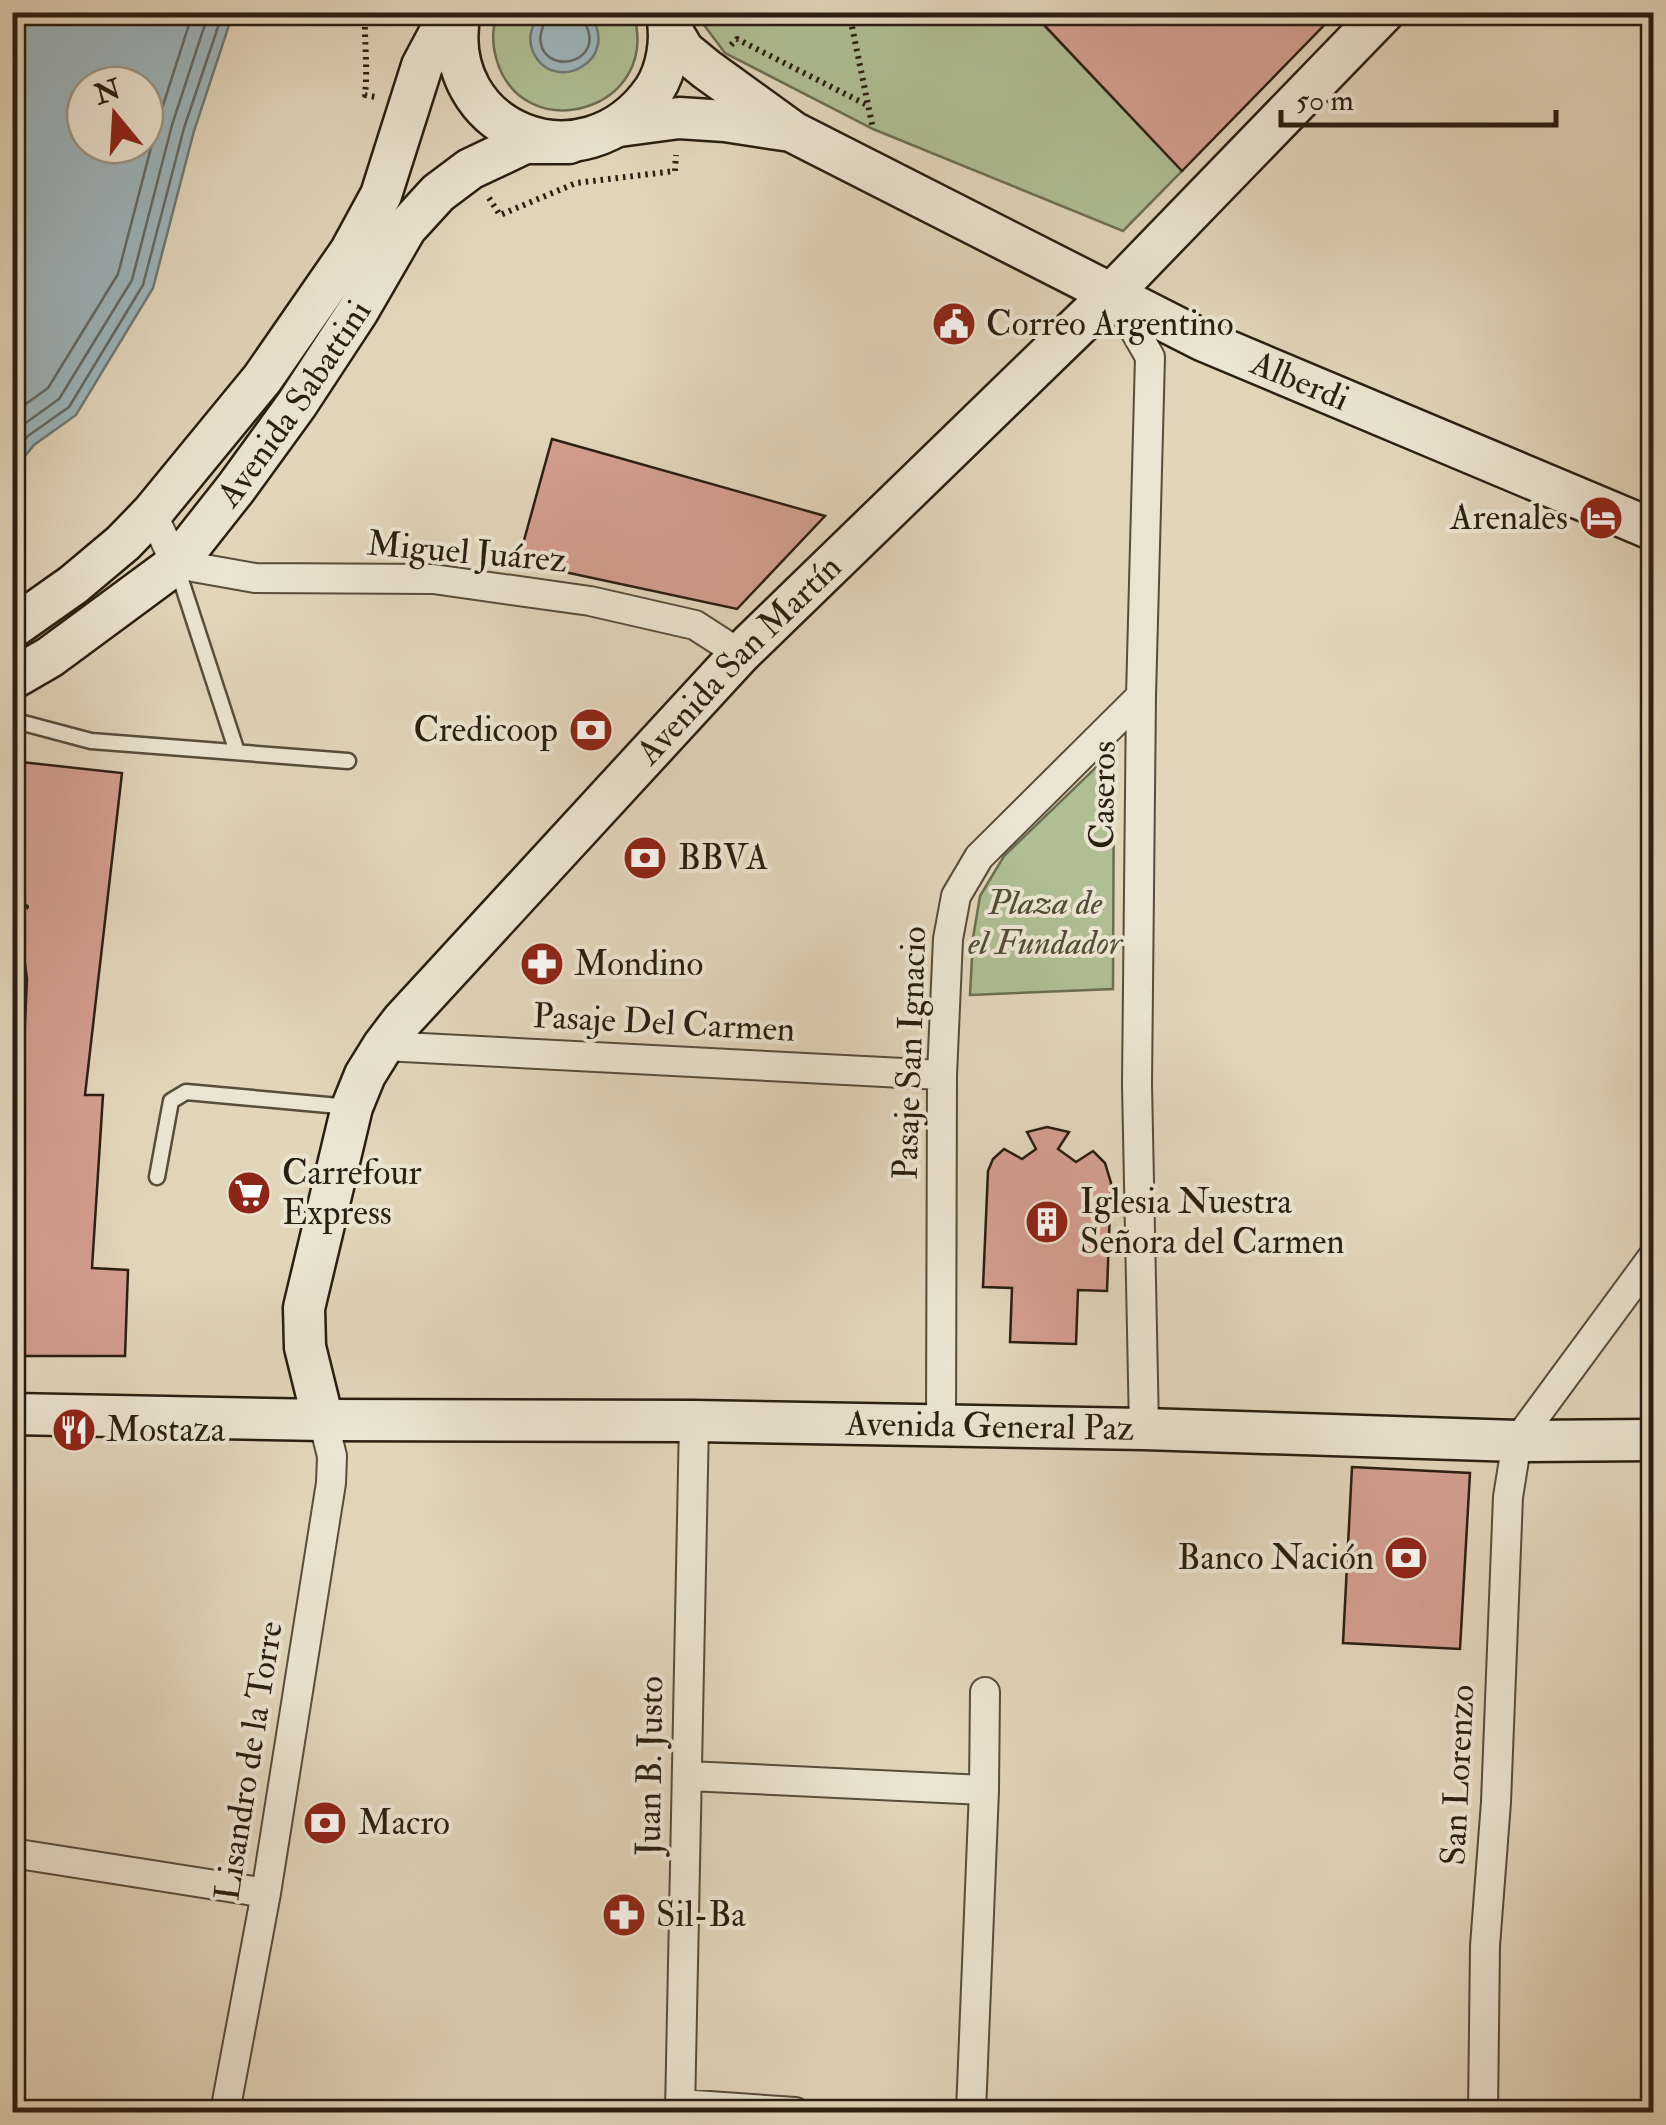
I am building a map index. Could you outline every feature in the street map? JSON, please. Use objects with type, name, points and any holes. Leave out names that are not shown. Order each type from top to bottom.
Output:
[{"type":"main road","name":"Avenida San Martín","points":[[323,1420],[305,1347],[304,1308],[352,1107],[365,1075],[402,1020],[740,654],[1113,292],[1384,12]]},
{"type":"main road","points":[[442,18],[470,88],[488,112],[512,129],[540,140],[569,143]]},
{"type":"main road","name":"Avenida Sabattini","points":[[12,628],[123,544],[262,378],[350,252],[381,195],[422,66],[442,18]]},
{"type":"main road","name":"Alberdi","points":[[668,19],[684,51],[793,132],[1202,340],[1654,530]]},
{"type":"main road","points":[[619,126],[642,108],[658,84],[668,56],[668,19]]},
{"type":"main road","name":"Alberdi","points":[[619,126],[679,118],[793,132]]},
{"type":"main road","name":"Avenida Sabattini","points":[[12,679],[50,657],[176,564],[297,404],[406,228],[438,193],[470,169],[525,143],[569,143],[595,138],[619,126]]},
{"type":"main road","name":"Avenida General Paz","points":[[12,1414],[1144,1428],[1518,1442],[1654,1440]]},
{"type":"street","name":"Caseros","points":[[1113,292],[1150,357],[1141,696],[1138,1084],[1144,1428]]},
{"type":"street","points":[[152,514],[176,564]]},
{"type":"street","name":"Miguel Juárez","points":[[176,564],[255,578],[434,579],[590,600],[694,625],[740,654]]},
{"type":"street","name":"Pasaje San Ignacio","points":[[941,1427],[942,1075],[948,939],[956,896],[979,857],[1141,696]]},
{"type":"street","name":"Pasaje Del Carmen","points":[[383,1046],[942,1075]]},
{"type":"street","points":[[1518,1442],[1654,1255]]},
{"type":"street","name":"Lisandro de la Torre","points":[[225,2112],[266,1893],[330,1483],[332,1456],[323,1420]]},
{"type":"street","name":"Juan B. Justo","points":[[680,2108],[694,1421]]},
{"type":"street","name":"San Lorenzo","points":[[1482,2112],[1485,1946],[1496,1802],[1508,1497],[1518,1442]]},
{"type":"street","points":[[971,2112],[984,1790],[984,1692]]},
{"type":"street","points":[[688,1776],[984,1790]]},
{"type":"street","points":[[12,1854],[266,1893]]},
{"type":"street","points":[[680,2108],[796,2112]]},
{"type":"lane","points":[[176,564],[237,752]]},
{"type":"lane","points":[[12,720],[91,741],[348,761]]},
{"type":"lane","points":[[157,1177],[172,1101],[186,1092],[352,1107]]},
{"type":"path","points":[[849,12],[873,129]]},
{"type":"path","points":[[12,898],[26,907],[12,920]]},
{"type":"path","points":[[12,939],[24,934]]},
{"type":"path","points":[[12,984],[30,999]]},
{"type":"green space","points":[[498,13],[633,13],[637,47],[628,74],[610,94],[586,107],[559,110],[533,104],[511,87],[496,58],[493,35]]},
{"type":"green space","points":[[695,13],[1032,13],[1182,171],[1123,231],[873,129],[725,53]]},
{"type":"green space","name":"Plaza de el Fundador","points":[[1114,750],[1113,989],[970,995],[980,896],[1004,856]]},
{"type":"water","points":[[13,12],[233,13],[194,131],[153,288],[76,415],[34,445],[13,471]]},
{"type":"water","points":[[588,12],[597,29],[598,44],[592,57],[569,72],[543,65],[530,42],[539,14]]},
{"type":"building","points":[[1032,12],[1337,12],[1182,171]]},
{"type":"building","points":[[552,439],[825,516],[737,609],[518,562]]},
{"type":"building","points":[[12,761],[122,773],[85,1095],[103,1095],[92,1268],[128,1270],[125,1356],[12,1356],[12,1060],[24,1045],[27,979],[12,861]]},
{"type":"building","name":"Iglesia Nuestra Señora del Carmen","points":[[1047,1127],[1069,1132],[1058,1149],[1076,1162],[1093,1151],[1105,1163],[1111,1183],[1107,1291],[1078,1290],[1076,1344],[1010,1342],[1012,1288],[983,1287],[988,1171],[993,1159],[1004,1149],[1022,1159],[1036,1149],[1027,1132]]},
{"type":"building","name":"Banco Nación","points":[[1352,1467],[1470,1473],[1460,1649],[1343,1643]]},
{"type":"place","name":"Correo Argentino","points":[[954,324]]},
{"type":"place","name":"Arenales","points":[[1601,518]]},
{"type":"place","name":"Credicoop","points":[[591,730]]},
{"type":"place","name":"BBVA","points":[[645,858]]},
{"type":"place","name":"Mondino","points":[[542,964]]},
{"type":"place","name":"Carrefour Express","points":[[249,1193]]},
{"type":"place","name":"Iglesia Nuestra Señora del Carmen","points":[[1047,1222]]},
{"type":"place","name":"Mostaza","points":[[74,1430]]},
{"type":"place","name":"Banco Nación","points":[[1406,1558]]},
{"type":"place","name":"Macro","points":[[325,1823]]},
{"type":"place","name":"Sil-Ba","points":[[624,1915]]}]
